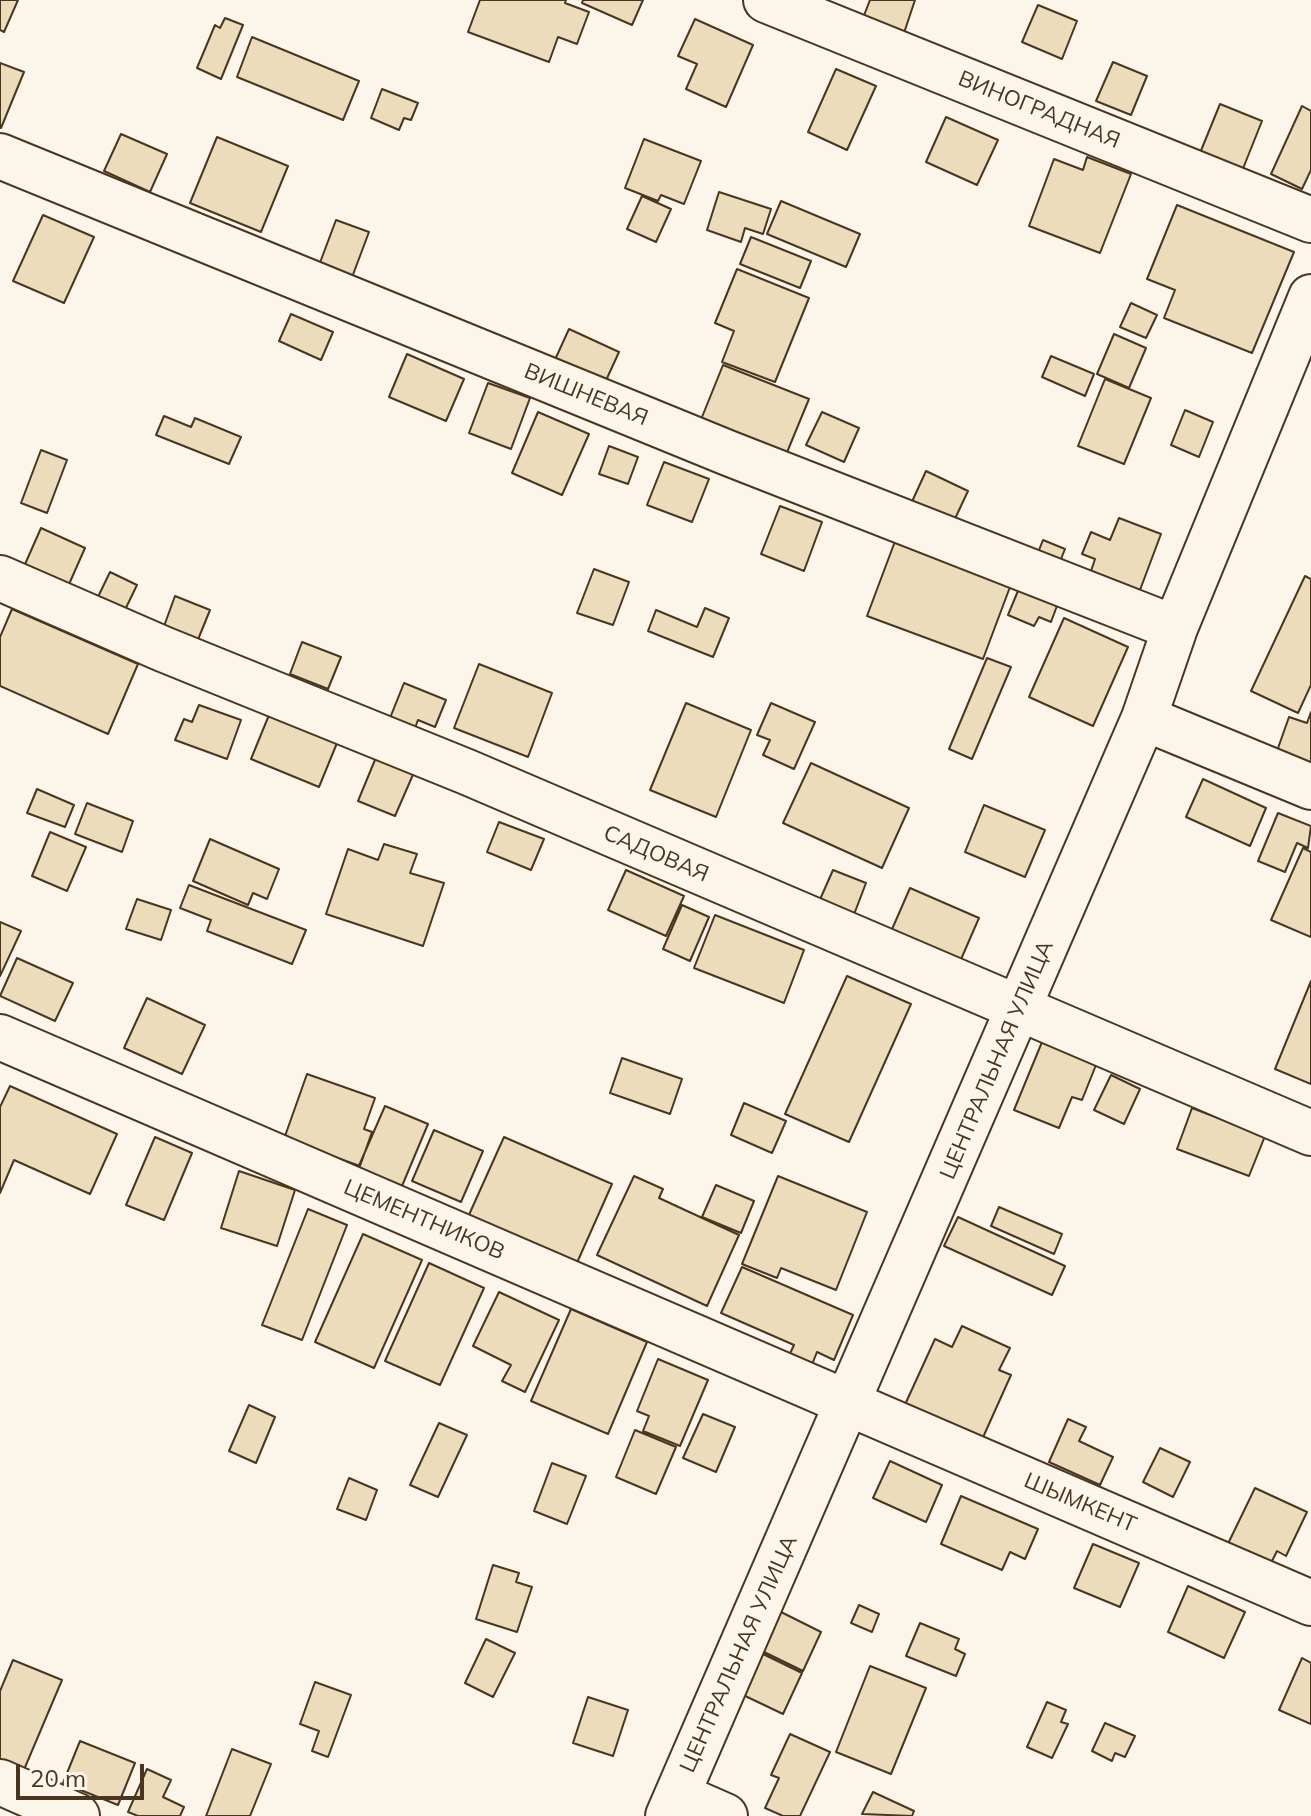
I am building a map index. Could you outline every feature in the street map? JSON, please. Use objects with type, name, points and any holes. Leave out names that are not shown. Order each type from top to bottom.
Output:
[{"type":"street","name":"ВИНОГРАДНАЯ","points":[[766,0],[1311,220]]},
{"type":"street","name":"ВИШНЕВАЯ","points":[[0,156],[728,453],[1175,628]]},
{"type":"street","name":"ЦЕНТРАЛЬНАЯ УЛИЦА","points":[[672,1806],[1144,718],[1175,628],[1308,315]]},
{"type":"street","name":"САДОВАЯ","points":[[0,578],[163,649],[467,772],[1311,1133]]},
{"type":"street","points":[[1144,718],[1311,787]]},
{"type":"street","name":"ЦЕМЕНТНИКОВ","points":[[0,1037],[849,1404]]},
{"type":"street","name":"ШЫМКЕНТ","points":[[849,1404],[1311,1603]]},
{"type":"street","points":[[0,1782],[77,1816]]},
{"type":"street","points":[[672,1806],[725,1816]]},
{"type":"building","points":[[0,0],[18,0],[4,32],[0,30]]},
{"type":"building","points":[[480,0],[566,0],[565,3],[589,12],[577,44],[558,37],[549,62],[468,32]]},
{"type":"building","points":[[583,0],[643,0],[632,25],[582,3]]},
{"type":"building","points":[[870,0],[915,0],[904,33],[863,18]]},
{"type":"building","points":[[1038,5],[1077,21],[1062,59],[1022,42]]},
{"type":"building","points":[[225,18],[243,25],[221,79],[197,68],[215,25],[220,28]]},
{"type":"building","points":[[695,19],[753,45],[726,107],[686,89],[697,64],[678,56]]},
{"type":"building","points":[[252,37],[359,81],[343,120],[237,77]]},
{"type":"building","points":[[1113,62],[1147,76],[1131,115],[1096,101]]},
{"type":"building","points":[[0,63],[24,72],[1,128],[0,127]]},
{"type":"building","points":[[836,69],[876,86],[847,150],[808,132]]},
{"type":"building","points":[[382,89],[418,103],[411,120],[404,118],[399,130],[371,118]]},
{"type":"building","points":[[1220,104],[1262,121],[1242,171],[1200,153]]},
{"type":"building","points":[[1302,106],[1311,111],[1311,170],[1302,189],[1271,174]]},
{"type":"building","points":[[946,117],[998,140],[977,185],[926,162]]},
{"type":"building","points":[[121,134],[167,154],[150,192],[104,171]]},
{"type":"building","points":[[217,137],[288,166],[261,232],[190,203]]},
{"type":"building","points":[[644,139],[701,161],[684,204],[661,195],[658,201],[625,188]]},
{"type":"building","points":[[1087,157],[1131,174],[1100,253],[1029,226],[1054,159],[1083,170]]},
{"type":"building","points":[[719,192],[771,209],[763,234],[745,228],[741,242],[707,230]]},
{"type":"building","points":[[642,196],[671,209],[656,242],[627,229]]},
{"type":"building","points":[[781,201],[860,234],[846,267],[767,234]]},
{"type":"building","points":[[1177,205],[1294,252],[1252,353],[1164,318],[1175,290],[1147,279]]},
{"type":"building","points":[[43,215],[94,237],[64,303],[13,281]]},
{"type":"building","points":[[336,220],[369,232],[351,280],[318,268]]},
{"type":"building","points":[[751,237],[811,261],[800,288],[740,264]]},
{"type":"building","points":[[737,269],[809,298],[775,382],[722,362],[734,331],[715,323]]},
{"type":"building","points":[[1131,303],[1157,315],[1146,338],[1120,327]]},
{"type":"building","points":[[291,314],[333,332],[321,360],[279,341]]},
{"type":"building","points":[[569,329],[619,352],[603,387],[553,364]]},
{"type":"building","points":[[1114,334],[1146,348],[1129,388],[1097,374]]},
{"type":"building","points":[[407,354],[464,379],[446,421],[389,397]]},
{"type":"building","points":[[1051,356],[1094,374],[1085,396],[1042,377]]},
{"type":"building","points":[[723,365],[809,399],[783,462],[698,427]]},
{"type":"building","points":[[1105,379],[1151,398],[1124,464],[1078,446]]},
{"type":"building","points":[[488,383],[530,398],[511,449],[469,433]]},
{"type":"building","points":[[1185,410],[1213,422],[1199,457],[1171,445]]},
{"type":"building","points":[[538,412],[589,434],[562,495],[512,473]]},
{"type":"building","points":[[822,412],[859,428],[844,462],[806,445]]},
{"type":"building","points":[[164,416],[191,427],[195,418],[241,437],[229,464],[156,435]]},
{"type":"building","points":[[609,446],[638,457],[628,484],[599,474]]},
{"type":"building","points":[[41,450],[67,460],[47,513],[21,503]]},
{"type":"building","points":[[664,462],[709,479],[692,522],[647,505]]},
{"type":"building","points":[[926,471],[968,491],[952,525],[910,506]]},
{"type":"building","points":[[780,506],[822,522],[804,571],[761,554]]},
{"type":"building","points":[[1119,518],[1161,534],[1140,590],[1091,571],[1095,559],[1082,554],[1091,532],[1110,540]]},
{"type":"building","points":[[41,528],[85,548],[66,591],[22,571]]},
{"type":"building","points":[[897,536],[1013,579],[983,659],[867,616]]},
{"type":"building","points":[[1043,540],[1065,549],[1055,574],[1033,565]]},
{"type":"building","points":[[594,569],[629,582],[613,625],[577,613]]},
{"type":"building","points":[[110,572],[137,585],[123,614],[96,601]]},
{"type":"building","points":[[1305,576],[1311,579],[1311,685],[1298,713],[1251,691]]},
{"type":"building","points":[[1020,586],[1058,603],[1051,622],[1039,617],[1034,626],[1008,615]]},
{"type":"building","points":[[175,596],[210,610],[197,642],[163,629]]},
{"type":"building","points":[[705,608],[729,618],[713,657],[648,631],[656,610],[697,627]]},
{"type":"building","points":[[12,609],[138,664],[108,734],[0,686],[0,637]]},
{"type":"building","points":[[1064,618],[1128,647],[1093,726],[1029,697]]},
{"type":"building","points":[[302,642],[341,657],[328,689],[290,674]]},
{"type":"building","points":[[987,658],[1011,667],[972,759],[949,749]]},
{"type":"building","points":[[479,664],[552,693],[528,757],[454,728]]},
{"type":"building","points":[[404,683],[446,700],[435,727],[418,720],[415,728],[390,718]]},
{"type":"building","points":[[686,703],[751,730],[716,817],[650,790]]},
{"type":"building","points":[[771,703],[815,722],[794,769],[763,755],[770,740],[757,735]]},
{"type":"building","points":[[199,705],[241,720],[227,759],[175,740],[184,719],[192,722]]},
{"type":"building","points":[[1311,712],[1311,763],[1277,751],[1289,717],[1307,723]]},
{"type":"building","points":[[269,715],[337,743],[319,787],[251,759]]},
{"type":"building","points":[[377,755],[415,770],[395,816],[358,801]]},
{"type":"building","points":[[811,763],[909,808],[882,868],[783,823]]},
{"type":"building","points":[[1203,779],[1266,808],[1250,846],[1186,817]]},
{"type":"building","points":[[37,789],[74,805],[65,827],[27,813]]},
{"type":"building","points":[[87,803],[133,821],[122,852],[75,834]]},
{"type":"building","points":[[984,805],[1045,830],[1025,877],[965,852]]},
{"type":"building","points":[[1278,813],[1311,826],[1308,848],[1297,843],[1285,872],[1258,861]]},
{"type":"building","points":[[499,822],[544,839],[531,870],[487,852]]},
{"type":"building","points":[[50,832],[86,847],[67,891],[32,876]]},
{"type":"building","points":[[210,839],[279,869],[267,899],[253,893],[248,905],[193,881]]},
{"type":"building","points":[[384,844],[417,854],[410,873],[444,883],[423,946],[326,914],[348,849],[378,860]]},
{"type":"building","points":[[1303,848],[1311,852],[1311,937],[1271,920]]},
{"type":"building","points":[[626,870],[684,896],[666,936],[608,910]]},
{"type":"building","points":[[833,870],[866,883],[853,917],[818,904]]},
{"type":"building","points":[[189,885],[306,930],[292,964],[207,931],[211,920],[180,908]]},
{"type":"building","points":[[910,888],[979,918],[955,973],[886,943]]},
{"type":"building","points":[[137,899],[171,910],[161,940],[126,929]]},
{"type":"building","points":[[682,905],[709,917],[690,961],[663,949]]},
{"type":"building","points":[[715,915],[804,950],[784,1003],[694,968]]},
{"type":"building","points":[[0,922],[21,931],[0,976]]},
{"type":"building","points":[[17,958],[73,983],[55,1021],[0,996]]},
{"type":"building","points":[[847,976],[911,1004],[849,1142],[785,1114]]},
{"type":"building","points":[[1311,981],[1311,1084],[1275,1069]]},
{"type":"building","points":[[147,998],[205,1025],[182,1074],[124,1048]]},
{"type":"building","points":[[1042,1042],[1096,1065],[1082,1100],[1072,1097],[1059,1128],[1014,1110]]},
{"type":"building","points":[[622,1058],[682,1079],[670,1114],[610,1093]]},
{"type":"building","points":[[307,1074],[375,1098],[364,1129],[372,1132],[360,1166],[284,1139]]},
{"type":"building","points":[[1111,1075],[1140,1089],[1124,1124],[1094,1110]]},
{"type":"building","points":[[10,1086],[117,1134],[90,1194],[14,1160],[0,1193],[0,1107]]},
{"type":"building","points":[[744,1103],[786,1121],[772,1153],[731,1135]]},
{"type":"building","points":[[385,1106],[428,1124],[402,1186],[358,1168]]},
{"type":"building","points":[[1192,1108],[1265,1136],[1249,1176],[1177,1149]]},
{"type":"building","points":[[434,1130],[483,1151],[461,1202],[412,1181]]},
{"type":"building","points":[[155,1137],[192,1153],[164,1220],[126,1205]]},
{"type":"building","points":[[504,1137],[612,1184],[576,1265],[468,1217]]},
{"type":"building","points":[[239,1171],[295,1190],[277,1246],[221,1228]]},
{"type":"building","points":[[634,1176],[663,1189],[659,1198],[739,1235],[707,1306],[597,1255]]},
{"type":"building","points":[[778,1176],[867,1212],[836,1290],[781,1268],[777,1278],[742,1264]]},
{"type":"building","points":[[716,1185],[754,1201],[741,1233],[702,1217]]},
{"type":"building","points":[[999,1207],[1062,1234],[1054,1254],[991,1226]]},
{"type":"building","points":[[308,1209],[347,1225],[302,1340],[262,1325]]},
{"type":"building","points":[[958,1217],[1065,1266],[1052,1295],[944,1246]]},
{"type":"building","points":[[363,1234],[422,1260],[374,1368],[315,1342]]},
{"type":"building","points":[[429,1263],[484,1288],[440,1385],[385,1361]]},
{"type":"building","points":[[742,1267],[853,1315],[834,1360],[817,1352],[809,1372],[786,1362],[794,1345],[721,1313]]},
{"type":"building","points":[[499,1292],[559,1320],[525,1392],[502,1381],[511,1365],[473,1346]]},
{"type":"building","points":[[571,1309],[647,1342],[608,1434],[531,1401]]},
{"type":"building","points":[[962,1326],[1010,1348],[999,1370],[1011,1375],[980,1444],[903,1409],[935,1339],[952,1347]]},
{"type":"building","points":[[658,1359],[708,1380],[680,1446],[643,1431],[649,1416],[637,1411]]},
{"type":"building","points":[[249,1405],[275,1417],[256,1463],[229,1451]]},
{"type":"building","points":[[703,1414],[735,1427],[716,1472],[683,1458]]},
{"type":"building","points":[[1068,1419],[1086,1427],[1079,1441],[1113,1457],[1100,1485],[1049,1462]]},
{"type":"building","points":[[439,1423],[467,1435],[438,1497],[410,1485]]},
{"type":"building","points":[[635,1430],[676,1447],[656,1494],[616,1477]]},
{"type":"building","points":[[1160,1448],[1190,1462],[1173,1497],[1143,1482]]},
{"type":"building","points":[[890,1461],[942,1485],[926,1522],[873,1498]]},
{"type":"building","points":[[552,1463],[586,1476],[567,1524],[534,1511]]},
{"type":"building","points":[[349,1478],[377,1490],[366,1520],[337,1509]]},
{"type":"building","points":[[1255,1488],[1307,1512],[1286,1556],[1277,1551],[1265,1575],[1223,1554]]},
{"type":"building","points":[[961,1496],[1038,1529],[1025,1559],[1010,1552],[1002,1570],[941,1544]]},
{"type":"building","points":[[1093,1544],[1139,1563],[1120,1607],[1074,1588]]},
{"type":"building","points":[[493,1565],[519,1573],[516,1582],[532,1587],[517,1632],[476,1619]]},
{"type":"building","points":[[1188,1586],[1245,1612],[1224,1658],[1168,1632]]},
{"type":"building","points":[[859,1605],[879,1614],[872,1632],[851,1623]]},
{"type":"building","points":[[781,1612],[821,1632],[803,1671],[762,1651]]},
{"type":"building","points":[[920,1623],[959,1639],[955,1649],[965,1654],[956,1676],[906,1656]]},
{"type":"building","points":[[486,1639],[515,1653],[493,1697],[465,1683]]},
{"type":"building","points":[[761,1653],[802,1673],[783,1714],[741,1694]]},
{"type":"building","points":[[1302,1658],[1311,1663],[1311,1724],[1279,1710]]},
{"type":"building","points":[[13,1660],[62,1680],[23,1772],[0,1762],[0,1691]]},
{"type":"building","points":[[870,1666],[926,1688],[891,1774],[836,1752]]},
{"type":"building","points":[[315,1682],[351,1695],[328,1757],[312,1751],[319,1731],[300,1724]]},
{"type":"building","points":[[588,1697],[628,1710],[613,1756],[573,1743]]},
{"type":"building","points":[[1047,1702],[1066,1710],[1061,1722],[1068,1724],[1052,1758],[1027,1747]]},
{"type":"building","points":[[1105,1723],[1135,1736],[1125,1757],[1115,1753],[1112,1761],[1092,1751]]},
{"type":"building","points":[[790,1734],[830,1752],[800,1816],[783,1816],[765,1808],[779,1778],[771,1775]]},
{"type":"building","points":[[80,1741],[135,1763],[118,1805],[63,1783]]},
{"type":"building","points":[[232,1749],[271,1764],[250,1816],[206,1816]]},
{"type":"building","points":[[147,1769],[171,1780],[163,1797],[184,1807],[180,1816],[138,1816],[128,1812]]},
{"type":"building","points":[[873,1792],[914,1811],[912,1816],[862,1814]]}]
